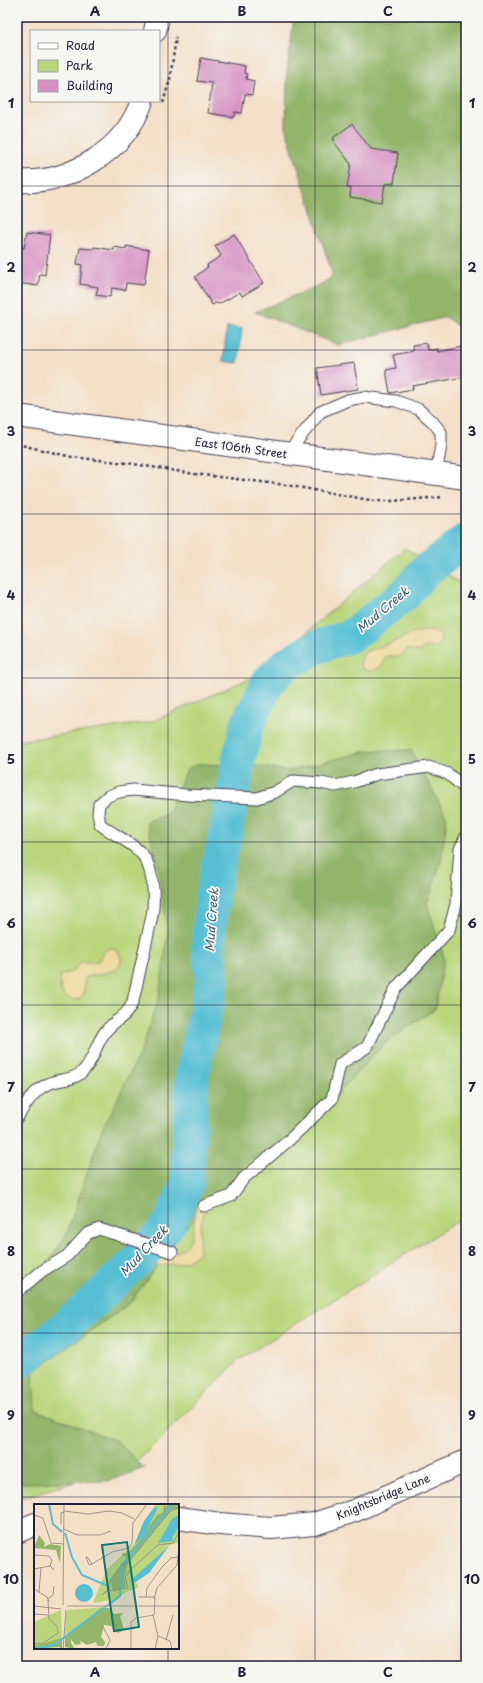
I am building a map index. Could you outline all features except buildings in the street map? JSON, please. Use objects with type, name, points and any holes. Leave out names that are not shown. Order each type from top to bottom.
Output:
[{"type":"street","points":[[156,30],[158,17]]},
{"type":"street","points":[[17,181],[58,177],[93,161],[112,146],[128,129],[142,102]]},
{"type":"street","name":"East 106th Street","points":[[17,416],[466,478]]},
{"type":"street","name":"Knightsbridge Lane","points":[[179,1518],[220,1524],[271,1528],[314,1524],[354,1511],[466,1461]]},
{"type":"street","points":[[17,1532],[34,1524]]},
{"type":"lane","points":[[287,454],[320,412],[348,400],[364,397],[396,401],[418,409],[432,421],[441,432],[441,445],[436,474]]},
{"type":"lane","points":[[17,1118],[33,1095],[42,1088],[51,1082],[72,1078],[82,1072],[92,1060],[104,1032],[130,1010],[133,1001],[152,916],[154,903],[152,886],[148,864],[140,852],[100,824],[98,814],[99,804],[108,796],[119,792],[134,790],[187,795],[257,798],[275,792],[293,781],[321,783],[335,786],[354,782],[377,774],[429,767],[448,774],[466,789]]},
{"type":"lane","points":[[204,1206],[231,1196],[244,1178],[288,1141],[332,1099],[340,1064],[367,1047],[396,988],[449,930],[456,904],[460,849],[466,837]]},
{"type":"lane","points":[[17,1292],[42,1271],[67,1256],[87,1234],[99,1229],[172,1252]]},
{"type":"path","points":[[17,444],[72,457],[128,463],[195,474],[286,485],[375,501],[444,497]]},
{"type":"green space","points":[[294,17],[466,17],[466,333],[446,317],[338,345],[255,312],[322,284],[333,276],[286,130],[287,73]]},
{"type":"green space","points":[[405,548],[466,587],[466,1211],[461,1219],[239,1360],[135,1464],[17,1499],[17,741],[151,722],[255,676]]},
{"type":"green space","points":[[411,750],[447,818],[441,861],[427,904],[444,958],[435,1009],[385,1043],[332,1099],[288,1141],[250,1159],[181,1233],[130,1303],[33,1372],[35,1410],[117,1441],[144,1468],[108,1481],[17,1483],[17,1303],[29,1290],[66,1236],[101,1132],[141,1051],[159,998],[168,934],[158,862],[146,822],[167,814],[187,769],[199,764],[256,766],[289,771],[367,751]]},
{"type":"sand","points":[[433,631],[441,636],[440,644],[435,648],[424,647],[419,652],[407,649],[398,657],[385,657],[382,666],[371,672],[363,669],[360,665],[363,654],[367,651],[391,643],[415,632]]},
{"type":"sand","points":[[110,948],[116,950],[120,955],[121,961],[119,966],[108,972],[85,978],[84,993],[80,999],[71,1000],[65,996],[60,986],[61,975],[74,971],[81,963],[97,962],[105,951]]},
{"type":"sand","points":[[200,1204],[205,1210],[200,1227],[199,1252],[189,1260],[170,1265],[157,1266],[152,1263],[152,1257],[178,1251],[189,1243],[193,1231],[195,1209],[197,1205]]},
{"type":"water","points":[[227,327],[242,329],[238,363],[223,361]]},
{"type":"waterway","name":"Mud Creek","points":[[17,1363],[65,1327],[139,1259],[169,1224],[187,1184],[192,1074],[212,980],[208,945],[212,893],[247,725],[268,682],[285,665],[317,647],[351,636],[405,594],[424,572],[466,540]]}]
